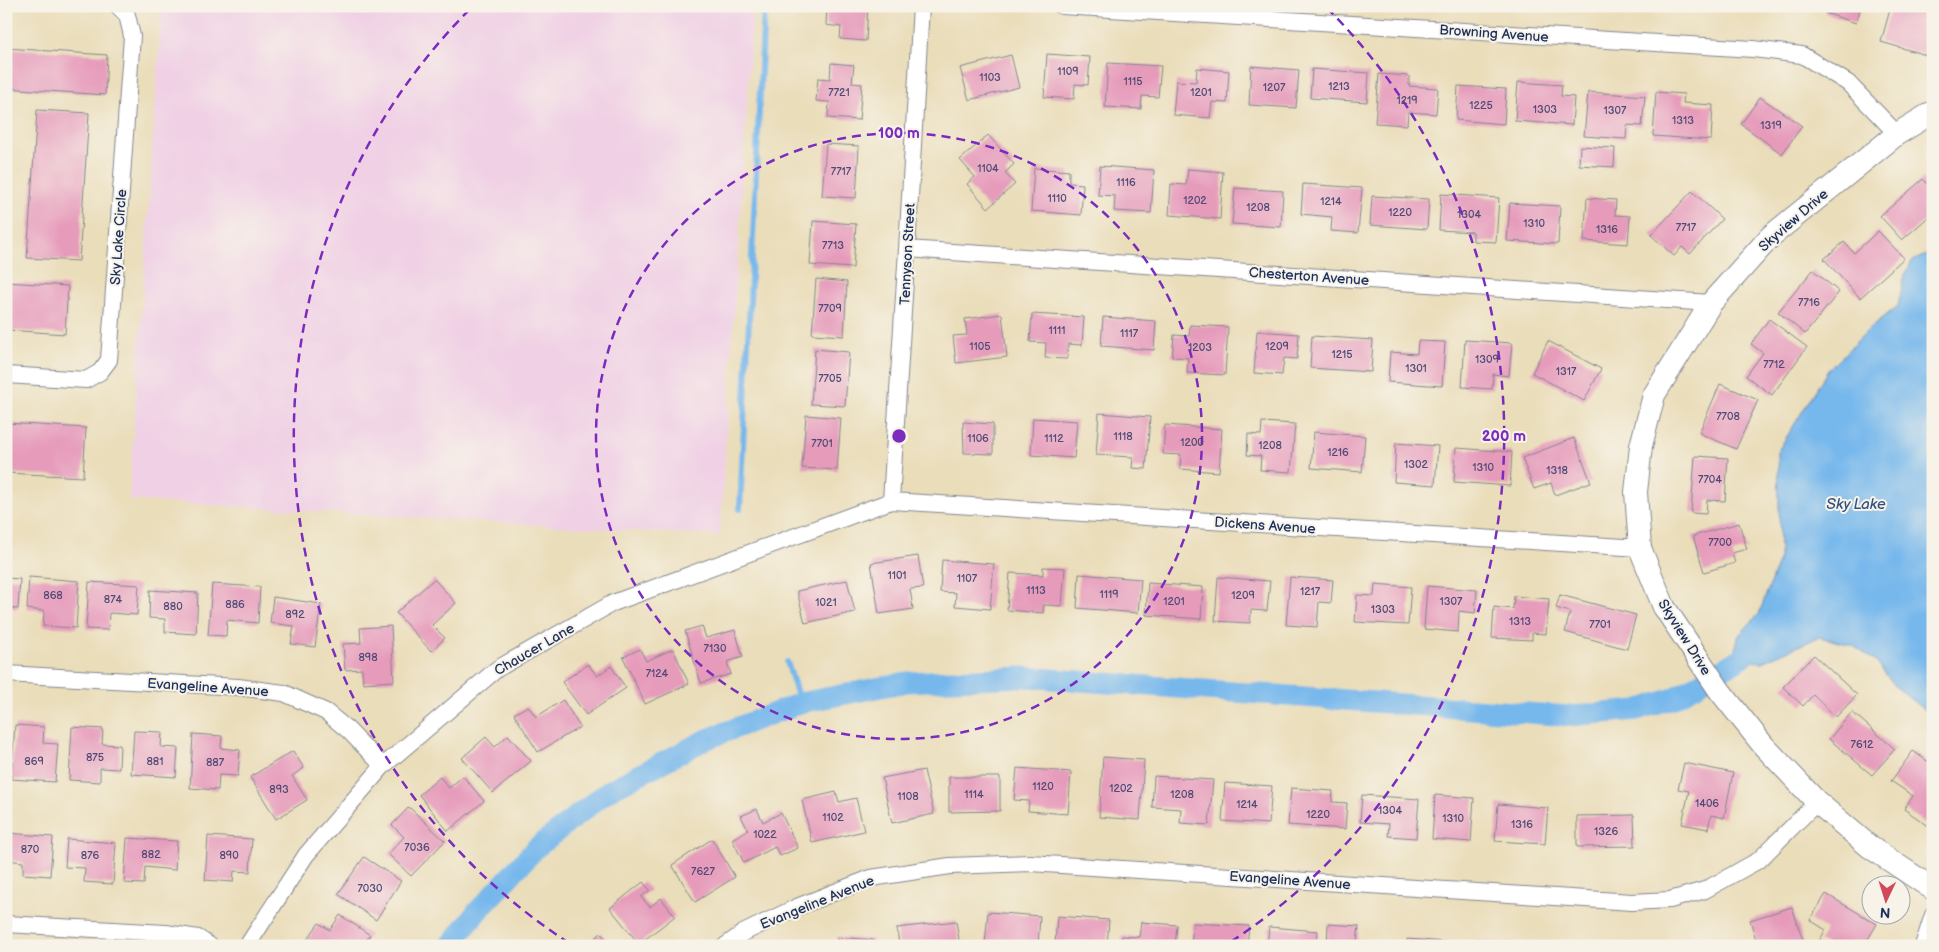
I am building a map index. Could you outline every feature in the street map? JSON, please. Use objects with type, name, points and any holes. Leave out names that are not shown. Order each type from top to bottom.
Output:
[{"type":"street","name":"Sky Lake Circle","points":[[6,375],[86,380],[100,372],[109,360],[132,36],[127,15],[118,6]]},
{"type":"street","name":"Tennyson Street","points":[[891,501],[921,6]]},
{"type":"street","name":"Browning Avenue","points":[[1062,6],[1753,49],[1802,55],[1848,82],[1897,134]]},
{"type":"street","name":"Skyview Drive","points":[[1933,112],[1897,134],[1771,236],[1711,302],[1654,395],[1641,446],[1636,492],[1640,548],[1664,607],[1720,691],[1763,745],[1817,802],[1870,847],[1933,889]]},
{"type":"street","name":"Chesterton Avenue","points":[[907,249],[1711,302]]},
{"type":"street","name":"Dickens Avenue","points":[[891,501],[1640,548]]},
{"type":"street","name":"Chaucer Lane","points":[[247,946],[306,854],[383,766],[497,669],[613,603],[891,501]]},
{"type":"street","name":"Evangeline Avenue","points":[[6,674],[238,687],[284,693],[326,712],[348,730],[383,766]]},
{"type":"street","name":"Evangeline Avenue","points":[[725,946],[746,939],[797,907],[871,878],[950,866],[1030,863],[1632,902],[1670,900],[1705,890],[1759,860],[1817,802]]},
{"type":"street","points":[[1923,946],[1933,915]]},
{"type":"street","points":[[6,924],[166,934],[198,938],[210,946]]},
{"type":"shaded area","points":[[162,6],[753,6],[720,536],[129,500]]},
{"type":"water","name":"Sky Lake","points":[[1933,252],[1933,716],[1896,687],[1875,661],[1852,645],[1819,637],[1762,662],[1747,661],[1735,649],[1739,635],[1759,614],[1780,557],[1778,451],[1828,370],[1870,328],[1898,306],[1905,275],[1912,261]]},
{"type":"building","points":[[827,6],[868,6],[866,41],[840,39],[841,27],[826,25]]},
{"type":"building","points":[[1828,6],[1861,6],[1856,23],[1825,13]]},
{"type":"building","points":[[1891,6],[1918,6],[1933,10],[1931,17],[1933,18],[1933,57],[1881,42]]},
{"type":"building","points":[[6,48],[107,55],[105,95],[6,88]]},
{"type":"building","points":[[1047,54],[1090,57],[1088,85],[1075,84],[1074,99],[1044,97]]},
{"type":"building","points":[[1011,55],[1019,87],[969,100],[960,68]]},
{"type":"building","points":[[831,63],[854,65],[852,83],[862,84],[859,120],[828,118],[829,102],[816,101],[818,78],[830,79]]},
{"type":"building","points":[[1108,63],[1161,66],[1158,97],[1142,96],[1141,109],[1105,107]]},
{"type":"building","points":[[1251,66],[1299,70],[1296,108],[1249,105]]},
{"type":"building","points":[[1197,68],[1229,71],[1227,103],[1212,102],[1210,118],[1173,115],[1176,81],[1196,82]]},
{"type":"building","points":[[1312,69],[1369,73],[1367,102],[1310,98]]},
{"type":"building","points":[[1379,74],[1409,76],[1409,86],[1438,88],[1436,114],[1408,112],[1407,125],[1375,123]]},
{"type":"building","points":[[1518,82],[1562,85],[1561,96],[1574,97],[1572,125],[1515,121]]},
{"type":"building","points":[[1458,86],[1506,89],[1504,124],[1456,120]]},
{"type":"building","points":[[1588,92],[1645,96],[1642,126],[1627,125],[1626,139],[1584,136]]},
{"type":"building","points":[[1656,92],[1684,94],[1683,103],[1713,105],[1711,140],[1653,136]]},
{"type":"building","points":[[1760,97],[1802,126],[1782,154],[1741,124]]},
{"type":"building","points":[[37,110],[89,113],[79,261],[27,258]]},
{"type":"building","points":[[988,135],[1014,164],[1005,173],[1015,184],[988,208],[967,184],[975,177],[960,160]]},
{"type":"building","points":[[826,144],[859,146],[856,198],[822,196]]},
{"type":"building","points":[[1580,146],[1615,148],[1614,167],[1579,165]]},
{"type":"building","points":[[1100,166],[1154,170],[1151,213],[1114,211],[1115,196],[1098,195]]},
{"type":"building","points":[[1034,168],[1069,171],[1069,183],[1083,184],[1081,215],[1031,211]]},
{"type":"building","points":[[1188,169],[1223,172],[1220,219],[1169,215],[1171,184],[1186,185]]},
{"type":"building","points":[[1923,179],[1933,190],[1933,213],[1902,240],[1880,216]]},
{"type":"building","points":[[1303,184],[1362,188],[1358,233],[1331,231],[1332,217],[1301,214]]},
{"type":"building","points":[[1235,188],[1283,191],[1281,227],[1232,224]]},
{"type":"building","points":[[1692,191],[1722,219],[1690,254],[1682,247],[1674,256],[1651,235]]},
{"type":"building","points":[[1441,194],[1499,198],[1496,242],[1473,241],[1473,232],[1439,230]]},
{"type":"building","points":[[1372,196],[1429,199],[1427,229],[1370,225]]},
{"type":"building","points":[[1587,198],[1616,200],[1615,215],[1630,216],[1628,244],[1584,241]]},
{"type":"building","points":[[1510,203],[1560,206],[1558,244],[1507,241]]},
{"type":"building","points":[[813,221],[856,224],[853,268],[810,265]]},
{"type":"building","points":[[1878,231],[1904,258],[1860,298],[1824,259],[1844,242],[1854,253]]},
{"type":"building","points":[[1813,270],[1839,292],[1805,334],[1778,312]]},
{"type":"building","points":[[816,279],[847,282],[844,336],[812,334]]},
{"type":"building","points":[[6,282],[68,286],[65,334],[6,330]]},
{"type":"building","points":[[1002,314],[1007,357],[956,363],[953,336],[967,335],[965,319]]},
{"type":"building","points":[[1032,314],[1084,317],[1082,345],[1068,344],[1067,359],[1045,358],[1046,343],[1030,342]]},
{"type":"building","points":[[1103,317],[1156,321],[1154,350],[1101,346]]},
{"type":"building","points":[[1769,319],[1807,347],[1772,395],[1746,376],[1763,353],[1751,344]]},
{"type":"building","points":[[1190,325],[1228,327],[1225,375],[1187,373],[1188,358],[1172,357],[1174,335],[1189,336]]},
{"type":"building","points":[[1257,331],[1299,334],[1297,359],[1284,358],[1282,375],[1254,373]]},
{"type":"building","points":[[1312,336],[1373,340],[1371,372],[1310,368]]},
{"type":"building","points":[[1465,340],[1512,343],[1509,376],[1493,374],[1492,389],[1462,387]]},
{"type":"building","points":[[1418,341],[1445,342],[1442,386],[1388,382],[1390,352],[1417,354]]},
{"type":"building","points":[[1548,341],[1601,369],[1584,401],[1532,373]]},
{"type":"building","points":[[815,349],[849,352],[845,406],[811,404]]},
{"type":"building","points":[[1720,384],[1758,400],[1736,449],[1699,433]]},
{"type":"building","points":[[1099,413],[1150,417],[1146,469],[1132,468],[1133,457],[1096,455]]},
{"type":"building","points":[[806,415],[841,418],[837,470],[802,468]]},
{"type":"building","points":[[1033,418],[1077,421],[1074,458],[1031,455]]},
{"type":"building","points":[[963,422],[993,424],[993,454],[964,453]]},
{"type":"building","points":[[1262,422],[1295,424],[1291,472],[1260,470],[1261,456],[1247,455],[1248,434],[1261,435]]},
{"type":"building","points":[[6,423],[86,428],[83,477],[6,473]]},
{"type":"building","points":[[1165,425],[1222,429],[1219,472],[1180,469],[1181,455],[1163,454]]},
{"type":"building","points":[[1314,432],[1365,436],[1362,472],[1311,468]]},
{"type":"building","points":[[1574,438],[1591,482],[1555,495],[1551,483],[1534,489],[1522,458]]},
{"type":"building","points":[[1396,443],[1438,446],[1435,485],[1394,482]]},
{"type":"building","points":[[1456,448],[1512,452],[1510,486],[1454,482]]},
{"type":"building","points":[[1695,456],[1728,458],[1725,501],[1707,500],[1706,514],[1691,513]]},
{"type":"building","points":[[1739,523],[1747,549],[1732,553],[1735,563],[1704,572],[1693,536]]},
{"type":"building","points":[[918,556],[923,588],[910,589],[913,609],[879,614],[871,563]]},
{"type":"building","points":[[942,560],[994,564],[990,609],[955,606],[956,593],[940,592]]},
{"type":"building","points":[[1043,567],[1065,568],[1062,606],[1044,605],[1043,613],[1007,610],[1010,573],[1043,575]]},
{"type":"building","points":[[1079,574],[1141,579],[1138,613],[1077,608]]},
{"type":"building","points":[[29,577],[79,581],[76,628],[43,626],[44,611],[27,609]]},
{"type":"building","points":[[1218,577],[1270,581],[1267,611],[1251,610],[1250,623],[1215,621]]},
{"type":"building","points":[[1290,577],[1333,580],[1331,603],[1319,602],[1317,627],[1286,625]]},
{"type":"building","points":[[6,578],[20,579],[18,609],[6,608]]},
{"type":"building","points":[[434,579],[456,603],[432,625],[445,638],[431,651],[396,613]]},
{"type":"building","points":[[847,580],[855,612],[805,623],[797,591]]},
{"type":"building","points":[[89,582],[139,585],[137,615],[109,613],[108,630],[86,629]]},
{"type":"building","points":[[1148,583],[1203,587],[1201,619],[1146,615]]},
{"type":"building","points":[[212,584],[260,587],[258,623],[227,620],[226,636],[208,635]]},
{"type":"building","points":[[1375,584],[1411,587],[1408,625],[1355,622],[1357,595],[1374,596]]},
{"type":"building","points":[[1427,586],[1477,590],[1475,613],[1459,611],[1458,632],[1424,629]]},
{"type":"building","points":[[150,590],[198,593],[196,634],[165,632],[165,619],[149,618]]},
{"type":"building","points":[[1560,595],[1636,615],[1627,649],[1565,632],[1570,612],[1556,608]]},
{"type":"building","points":[[1514,596],[1549,599],[1546,634],[1532,633],[1532,640],[1492,638],[1494,607],[1513,609]]},
{"type":"building","points":[[273,597],[321,604],[315,647],[291,644],[294,626],[270,623]]},
{"type":"building","points":[[391,626],[394,681],[363,683],[362,669],[345,670],[343,644],[361,643],[360,628]]},
{"type":"building","points":[[702,626],[706,638],[735,630],[743,657],[727,662],[731,674],[701,683],[685,631]]},
{"type":"building","points":[[640,649],[646,661],[673,649],[689,684],[645,704],[623,657]]},
{"type":"building","points":[[1814,655],[1857,695],[1836,717],[1813,695],[1803,706],[1783,687]]},
{"type":"building","points":[[588,664],[597,676],[611,666],[626,688],[586,715],[562,682]]},
{"type":"building","points":[[563,700],[580,727],[538,752],[514,714],[528,706],[536,717]]},
{"type":"building","points":[[1852,712],[1895,749],[1872,775],[1829,739]]},
{"type":"building","points":[[15,725],[44,727],[43,743],[58,744],[55,782],[11,779]]},
{"type":"building","points":[[72,727],[103,729],[102,744],[120,745],[119,769],[100,768],[100,782],[69,780]]},
{"type":"building","points":[[134,731],[162,732],[161,747],[178,748],[176,777],[131,774]]},
{"type":"building","points":[[193,734],[222,736],[221,748],[240,750],[238,776],[219,775],[218,790],[190,788]]},
{"type":"building","points":[[508,735],[531,761],[493,793],[462,758],[486,737],[495,747]]},
{"type":"building","points":[[293,751],[304,768],[292,776],[307,800],[276,819],[250,777]]},
{"type":"building","points":[[1913,751],[1933,765],[1933,823],[1930,827],[1904,809],[1913,796],[1891,781]]},
{"type":"building","points":[[1103,757],[1144,760],[1140,820],[1099,817]]},
{"type":"building","points":[[1684,763],[1733,773],[1724,818],[1711,815],[1708,829],[1682,824],[1689,791],[1678,789]]},
{"type":"building","points":[[1017,768],[1071,772],[1068,814],[1028,811],[1029,801],[1014,800]]},
{"type":"building","points":[[924,770],[934,814],[892,823],[882,778]]},
{"type":"building","points":[[463,776],[484,801],[448,831],[419,795],[440,777],[449,788]]},
{"type":"building","points":[[1154,776],[1213,780],[1209,825],[1180,823],[1181,809],[1152,807]]},
{"type":"building","points":[[949,777],[1000,777],[1000,811],[949,812]]},
{"type":"building","points":[[1225,783],[1272,786],[1269,824],[1222,821]]},
{"type":"building","points":[[1291,788],[1333,791],[1332,802],[1347,803],[1345,829],[1288,825]]},
{"type":"building","points":[[836,792],[839,802],[856,798],[864,831],[812,843],[802,800]]},
{"type":"building","points":[[1362,795],[1419,799],[1416,838],[1388,836],[1389,824],[1360,822]]},
{"type":"building","points":[[1435,795],[1474,798],[1471,842],[1432,839]]},
{"type":"building","points":[[1498,804],[1548,808],[1545,844],[1495,841]]},
{"type":"building","points":[[409,807],[445,841],[411,876],[388,854],[404,837],[392,825]]},
{"type":"building","points":[[757,809],[763,822],[781,813],[798,848],[780,856],[775,847],[744,863],[732,839],[748,830],[741,816]]},
{"type":"building","points":[[1634,815],[1635,846],[1577,847],[1577,816]]},
{"type":"building","points":[[9,833],[53,837],[50,876],[23,874],[23,862],[7,860]]},
{"type":"building","points":[[208,836],[252,839],[250,872],[234,871],[233,882],[205,880]]},
{"type":"building","points":[[127,838],[177,841],[175,870],[145,867],[144,884],[124,883]]},
{"type":"building","points":[[67,839],[116,843],[113,884],[84,882],[85,868],[65,867]]},
{"type":"building","points":[[712,839],[735,877],[695,902],[672,865]]},
{"type":"building","points":[[364,857],[401,881],[376,920],[338,894]]},
{"type":"building","points":[[643,882],[650,890],[641,897],[650,907],[661,898],[675,916],[639,944],[610,908]]},
{"type":"building","points":[[1826,894],[1862,915],[1862,924],[1877,924],[1864,946],[1854,946],[1849,943],[1847,946],[1828,946],[1819,941],[1826,930],[1810,920]]},
{"type":"building","points":[[1792,907],[1805,946],[1758,946],[1750,920]]},
{"type":"building","points":[[988,912],[1040,916],[1038,946],[985,944]]},
{"type":"building","points":[[340,915],[370,935],[362,946],[307,946],[304,944],[319,923],[330,930]]},
{"type":"building","points":[[1057,916],[1109,920],[1107,946],[1055,946]]},
{"type":"building","points":[[956,921],[960,946],[899,946],[897,928]]},
{"type":"building","points":[[1141,922],[1177,925],[1175,946],[1121,946],[1122,936],[1139,937]]},
{"type":"building","points":[[1193,923],[1249,926],[1247,946],[1191,946]]},
{"type":"building","points":[[1328,924],[1359,926],[1357,942],[1388,944],[1388,946],[1327,946]]},
{"type":"building","points":[[1269,927],[1318,931],[1317,946],[1267,946]]},
{"type":"building","points":[[601,933],[611,946],[586,946]]},
{"type":"building","points":[[837,937],[873,940],[873,946],[837,946]]},
{"type":"building","points":[[1407,939],[1456,943],[1455,946],[1407,946]]},
{"type":"building","points":[[1476,941],[1520,944],[1520,946],[1476,946]]},
{"type":"waterway","points":[[740,509],[764,6]]},
{"type":"waterway","points":[[450,946],[475,914],[536,848],[608,791],[705,740],[800,703],[907,682],[1023,677],[1570,716],[1637,710],[1674,698],[1743,657]]},
{"type":"waterway","points":[[787,662],[800,703]]}]
